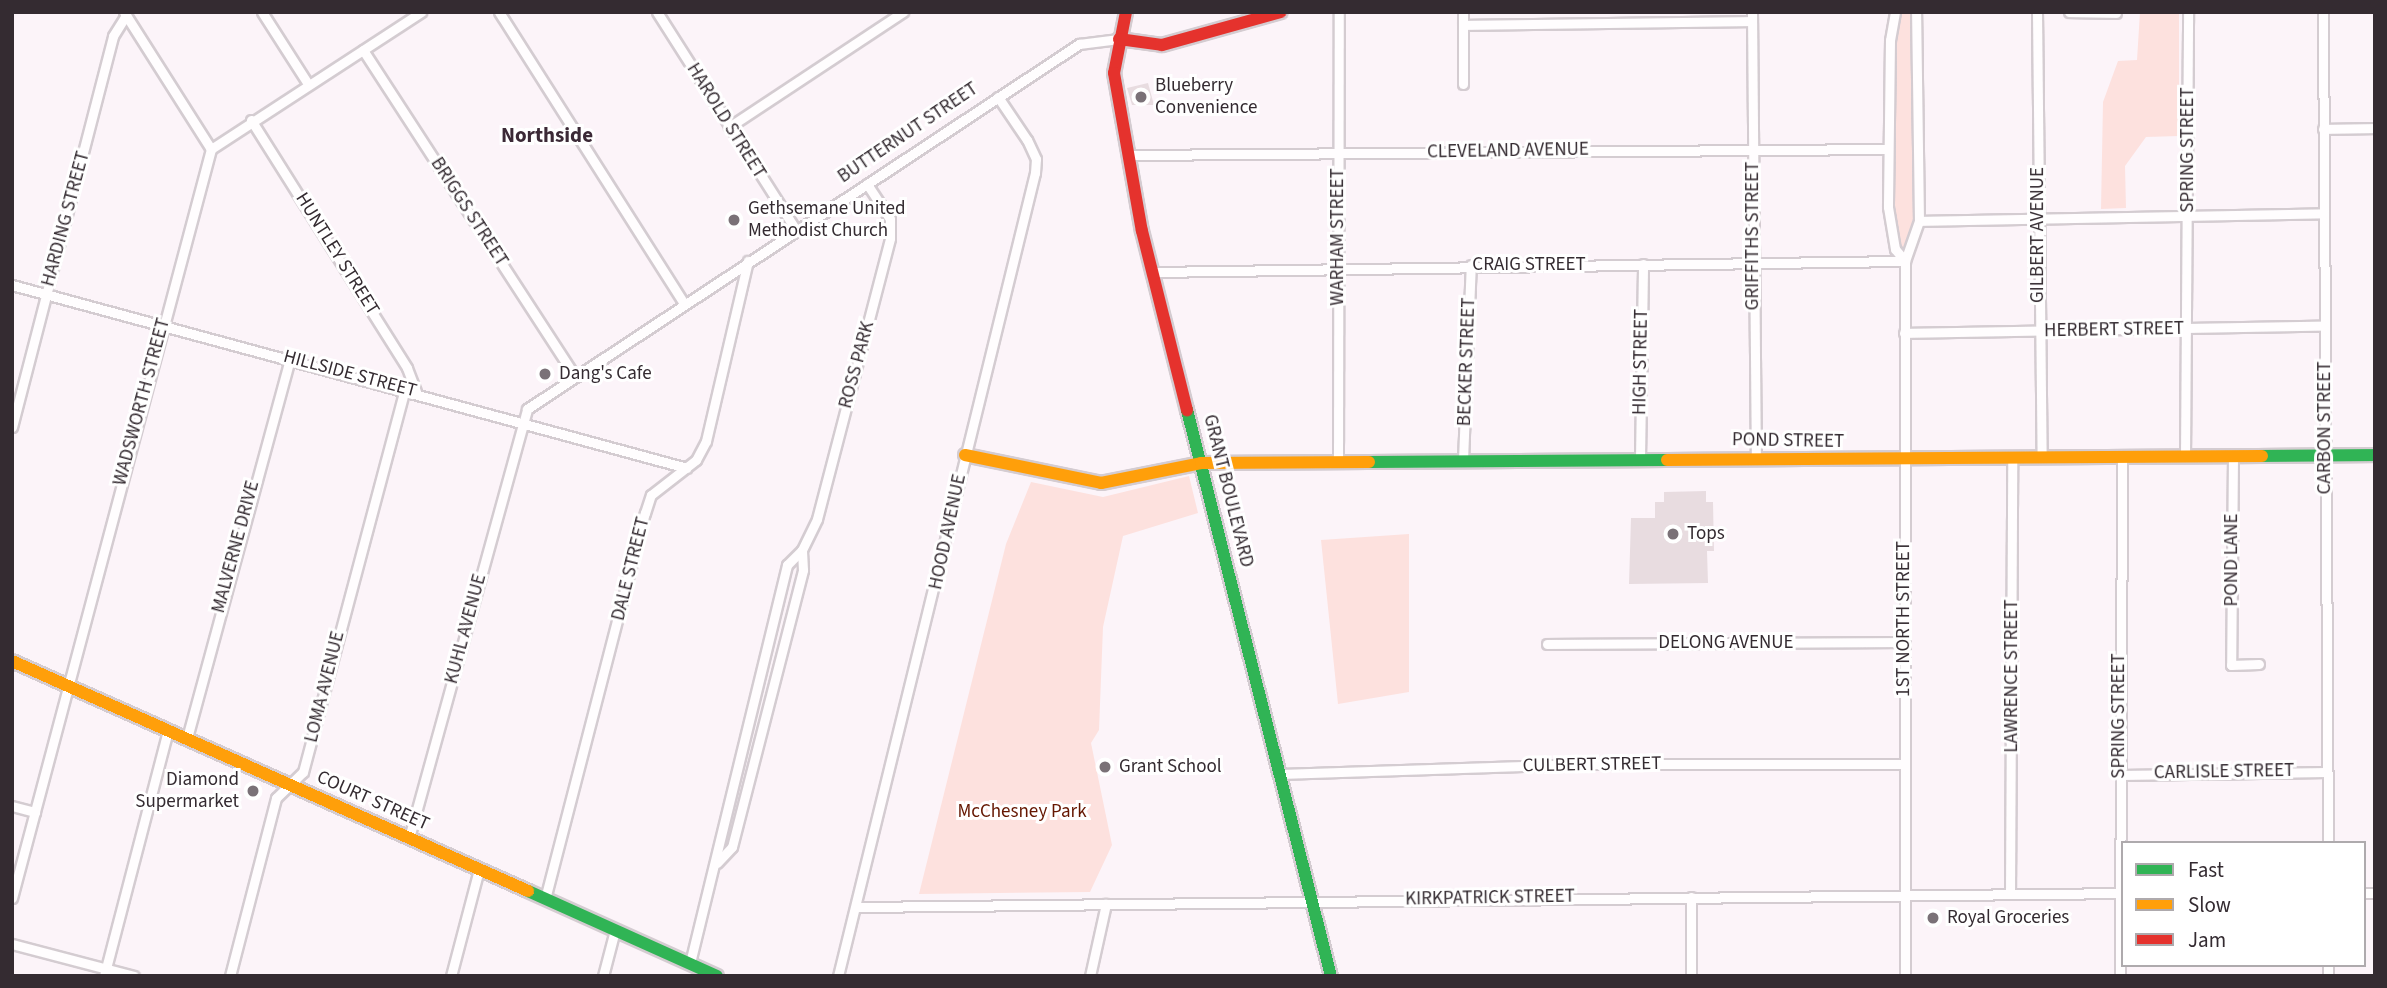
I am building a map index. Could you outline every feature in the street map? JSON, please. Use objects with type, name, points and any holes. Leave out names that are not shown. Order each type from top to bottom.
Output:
[{"type":"street","points":[[262,12],[308,84]]},
{"type":"street","points":[[125,14],[211,149],[251,120],[421,12]]},
{"type":"street","points":[[499,12],[684,303]]},
{"type":"street","name":"HAROLD STREET","points":[[657,12],[796,230]]},
{"type":"street","points":[[729,127],[903,12]]},
{"type":"street","name":"GRANT BOULEVARD","points":[[1126,12],[1119,39],[1115,86],[1128,155],[1153,272],[1331,976]]},
{"type":"street","name":"BUTTERNUT STREET","points":[[522,420],[532,403],[1079,44],[1119,39],[1162,45],[1282,12]]},
{"type":"street","name":"WARHAM STREET","points":[[1338,461],[1339,12]]},
{"type":"street","points":[[1462,84],[1463,12]]},
{"type":"street","name":"1ST NORTH STREET","points":[[1895,12],[1888,149],[1891,227],[1895,249],[1905,261]]},
{"type":"street","name":"1ST NORTH STREET","points":[[1905,976],[1904,333],[1905,261],[1919,221],[1916,12]]},
{"type":"street","name":"GILBERT AVENUE","points":[[2038,12],[2038,330],[2042,458]]},
{"type":"street","points":[[2069,12],[2116,13]]},
{"type":"street","name":"SPRING STREET","points":[[2185,457],[2188,12]]},
{"type":"street","name":"CARBON STREET","points":[[2323,12],[2328,841]]},
{"type":"street","name":"HARDING STREET","points":[[12,427],[114,36],[125,14]]},
{"type":"street","points":[[1462,25],[1752,17]]},
{"type":"street","name":"GRIFFITHS STREET","points":[[1752,17],[1752,263],[1756,460]]},
{"type":"street","name":"BRIGGS STREET","points":[[363,50],[574,375]]},
{"type":"street","name":"HOOD AVENUE","points":[[838,976],[857,907],[1036,159],[998,97]]},
{"type":"street","name":"HUNTLEY STREET","points":[[251,120],[405,365],[410,390]]},
{"type":"street","points":[[2323,129],[2375,128]]},
{"type":"street","name":"WADSWORTH STREET","points":[[12,898],[162,324],[211,149]]},
{"type":"street","name":"CLEVELAND AVENUE","points":[[1128,155],[1888,149]]},
{"type":"street","name":"ROSS PARK","points":[[690,963],[718,863],[715,842],[787,565],[803,550],[817,519],[890,238],[890,219],[867,184]]},
{"type":"street","points":[[1919,221],[2324,213]]},
{"type":"street","name":"DALE STREET","points":[[545,899],[645,513],[651,495],[687,468],[706,441],[748,261]]},
{"type":"street","name":"CRAIG STREET","points":[[1153,272],[1471,265],[1905,261]]},
{"type":"street","name":"HIGH STREET","points":[[1640,459],[1643,264]]},
{"type":"street","name":"BECKER STREET","points":[[1463,460],[1471,265]]},
{"type":"street","name":"HILLSIDE STREET","points":[[12,285],[522,420],[687,468]]},
{"type":"street","name":"HERBERT STREET","points":[[1904,333],[2324,326]]},
{"type":"street","name":"MALVERNE DRIVE","points":[[187,738],[290,358]]},
{"type":"street","name":"LOMA AVENUE","points":[[230,976],[276,797],[303,772],[410,390]]},
{"type":"street","name":"KUHL AVENUE","points":[[409,838],[522,420]]},
{"type":"street","name":"POND STREET","points":[[965,456],[1089,483],[1201,463],[2375,455]]},
{"type":"street","name":"POND LANE","points":[[2233,456],[2231,665],[2259,664]]},
{"type":"street","name":"SPRING STREET","points":[[2120,976],[2122,457]]},
{"type":"street","name":"LAWRENCE STREET","points":[[2010,894],[2012,459]]},
{"type":"street","name":"ROSS PARK","points":[[718,863],[732,848],[803,570],[803,550]]},
{"type":"street","name":"DELONG AVENUE","points":[[1547,644],[1904,642]]},
{"type":"street","name":"COURT STREET","points":[[12,661],[717,976]]},
{"type":"street","points":[[105,972],[168,730]]},
{"type":"street","name":"CULBERT STREET","points":[[1280,774],[1576,764],[1905,764]]},
{"type":"street","name":"CARLISLE STREET","points":[[2120,775],[2327,772]]},
{"type":"street","points":[[12,806],[35,812]]},
{"type":"street","points":[[451,976],[479,869]]},
{"type":"street","name":"KIRKPATRICK STREET","points":[[857,907],[2121,893]]},
{"type":"street","points":[[1691,897],[1691,976]]},
{"type":"street","points":[[1090,976],[1107,904]]},
{"type":"street","points":[[603,976],[615,930]]},
{"type":"street","points":[[12,944],[105,972],[134,976]]},
{"type":"green space","points":[[1898,12],[1910,12],[1912,81],[1913,220],[1904,250],[1898,244],[1893,214],[1892,68]]},
{"type":"green space","points":[[2140,12],[2179,12],[2179,136],[2146,137],[2125,166],[2126,208],[2101,209],[2103,102],[2118,61],[2137,60]]},
{"type":"green space","name":"McChesney Park","points":[[1189,476],[1198,513],[1123,536],[1103,627],[1099,730],[1091,743],[1112,845],[1090,892],[919,894],[1006,544],[1031,482],[1103,497]]},
{"type":"green space","points":[[1409,534],[1409,692],[1338,704],[1321,540]]},
{"type":"building","name":"Blueberry Convenience","points":[[1148,83],[1154,105],[1132,105],[1127,88]]},
{"type":"building","name":"Tops","points":[[1706,491],[1706,502],[1713,502],[1714,551],[1707,551],[1708,583],[1629,584],[1631,518],[1655,518],[1655,502],[1664,502],[1664,492]]},
{"type":"traffic: fast","points":[[1187,410],[1331,976]]},
{"type":"traffic: fast","points":[[2262,456],[2375,455]]},
{"type":"traffic: fast","points":[[1369,462],[1667,460]]},
{"type":"traffic: fast","points":[[528,891],[717,976]]},
{"type":"traffic: slow","points":[[965,455],[1101,483],[1201,463],[1369,462]]},
{"type":"traffic: slow","points":[[1667,460],[2262,456]]},
{"type":"traffic: slow","points":[[12,661],[528,891]]},
{"type":"traffic: jam","points":[[1126,12],[1114,73],[1142,231],[1187,410]]},
{"type":"traffic: jam","points":[[1119,39],[1162,45],[1281,12]]},
{"type":"place","name":"Blueberry Convenience","points":[[1141,97]]},
{"type":"place","name":"Gethsemane United Methodist Church","points":[[734,220]]},
{"type":"place","name":"Dang's Cafe","points":[[545,374]]},
{"type":"place","name":"Tops","points":[[1673,534]]},
{"type":"place","name":"Grant School","points":[[1105,767]]},
{"type":"place","name":"Diamond Supermarket","points":[[253,791]]},
{"type":"place","name":"Royal Groceries","points":[[1933,918]]},
{"type":"district","name":"Northside","points":[[547,135]]}]
